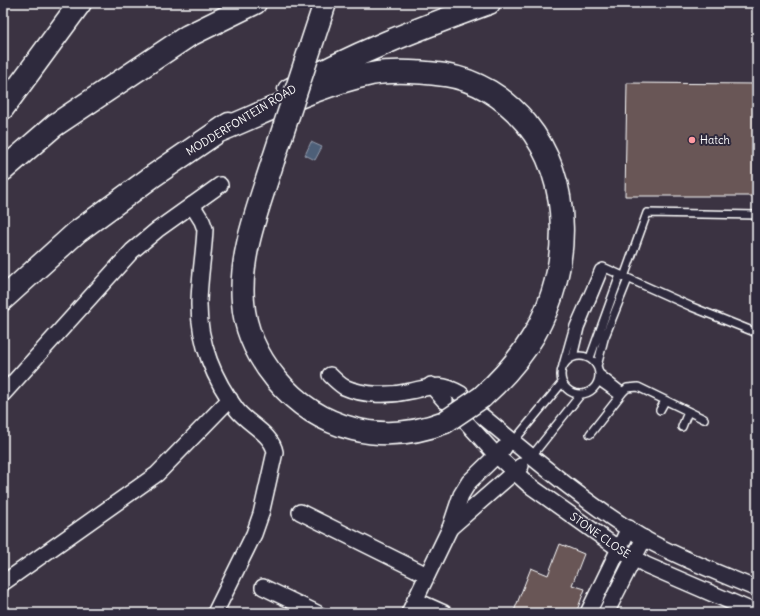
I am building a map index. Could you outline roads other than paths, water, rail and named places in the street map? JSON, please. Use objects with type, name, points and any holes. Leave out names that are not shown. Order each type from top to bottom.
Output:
[{"type":"main road","points":[[3,108],[80,3]]},
{"type":"main road","points":[[3,170],[55,125],[188,36],[255,3]]},
{"type":"main road","points":[[217,132],[318,91],[345,81],[379,74],[408,72],[446,75],[481,86],[502,99],[519,115],[534,133],[547,156],[556,178],[560,203],[560,260],[547,308],[534,335],[482,406],[445,412],[426,429],[403,433],[372,433],[342,426],[312,412],[289,394],[270,371],[258,352],[248,328],[243,302],[243,275],[250,239],[273,161],[325,3]]},
{"type":"main road","name":"MODDERFONTEIN ROAD","points":[[3,299],[77,232],[152,176],[217,132],[330,67],[422,27],[489,3]]},
{"type":"street","points":[[3,394],[132,251],[157,230],[220,185]]},
{"type":"street","points":[[192,205],[205,229],[199,304],[205,345],[212,367],[230,399],[245,420],[270,440],[274,446],[275,452],[261,514],[254,534],[215,613]]},
{"type":"street","points":[[330,375],[343,386],[368,393],[396,393],[431,385],[450,388],[461,394]]},
{"type":"street","points":[[431,385],[445,412]]},
{"type":"street","points":[[3,583],[157,474],[230,399]]},
{"type":"street","name":"STONE CLOSE","points":[[482,406],[513,442],[531,457],[582,496],[644,538],[757,589]]},
{"type":"street","name":"STONE CLOSE","points":[[467,424],[515,473],[619,549],[633,558],[691,585],[757,613]]},
{"type":"street","points":[[444,613],[412,606],[450,528],[461,495],[469,482],[496,455],[513,442]]},
{"type":"street","points":[[450,528],[515,473],[531,457]]},
{"type":"street","points":[[300,512],[427,575]]},
{"type":"street","points":[[588,613],[629,528]]},
{"type":"street","points":[[606,613],[644,538]]},
{"type":"street","points":[[263,587],[317,613]]},
{"type":"lane","points":[[531,457],[581,394],[591,390],[598,382],[598,369],[604,339],[624,277],[647,214],[757,215]]},
{"type":"lane","points":[[573,357],[580,328],[605,267]]},
{"type":"lane","points":[[581,394],[570,392],[562,383],[561,370],[574,326],[599,269],[605,267],[624,277],[757,333]]},
{"type":"lane","points":[[590,358],[624,277]]},
{"type":"lane","points":[[563,365],[573,357],[584,356],[590,358],[621,394]]},
{"type":"lane","points":[[598,382],[621,394]]},
{"type":"lane","points":[[513,442],[562,383]]},
{"type":"lane","points":[[590,434],[627,388],[638,387],[704,419]]},
{"type":"lane","points":[[660,410],[665,401]]},
{"type":"lane","points":[[682,427],[688,412]]},
{"type":"water","points":[[311,142],[322,147],[315,160],[305,155]]},
{"type":"place","name":"Hatch","points":[[692,140]]}]
